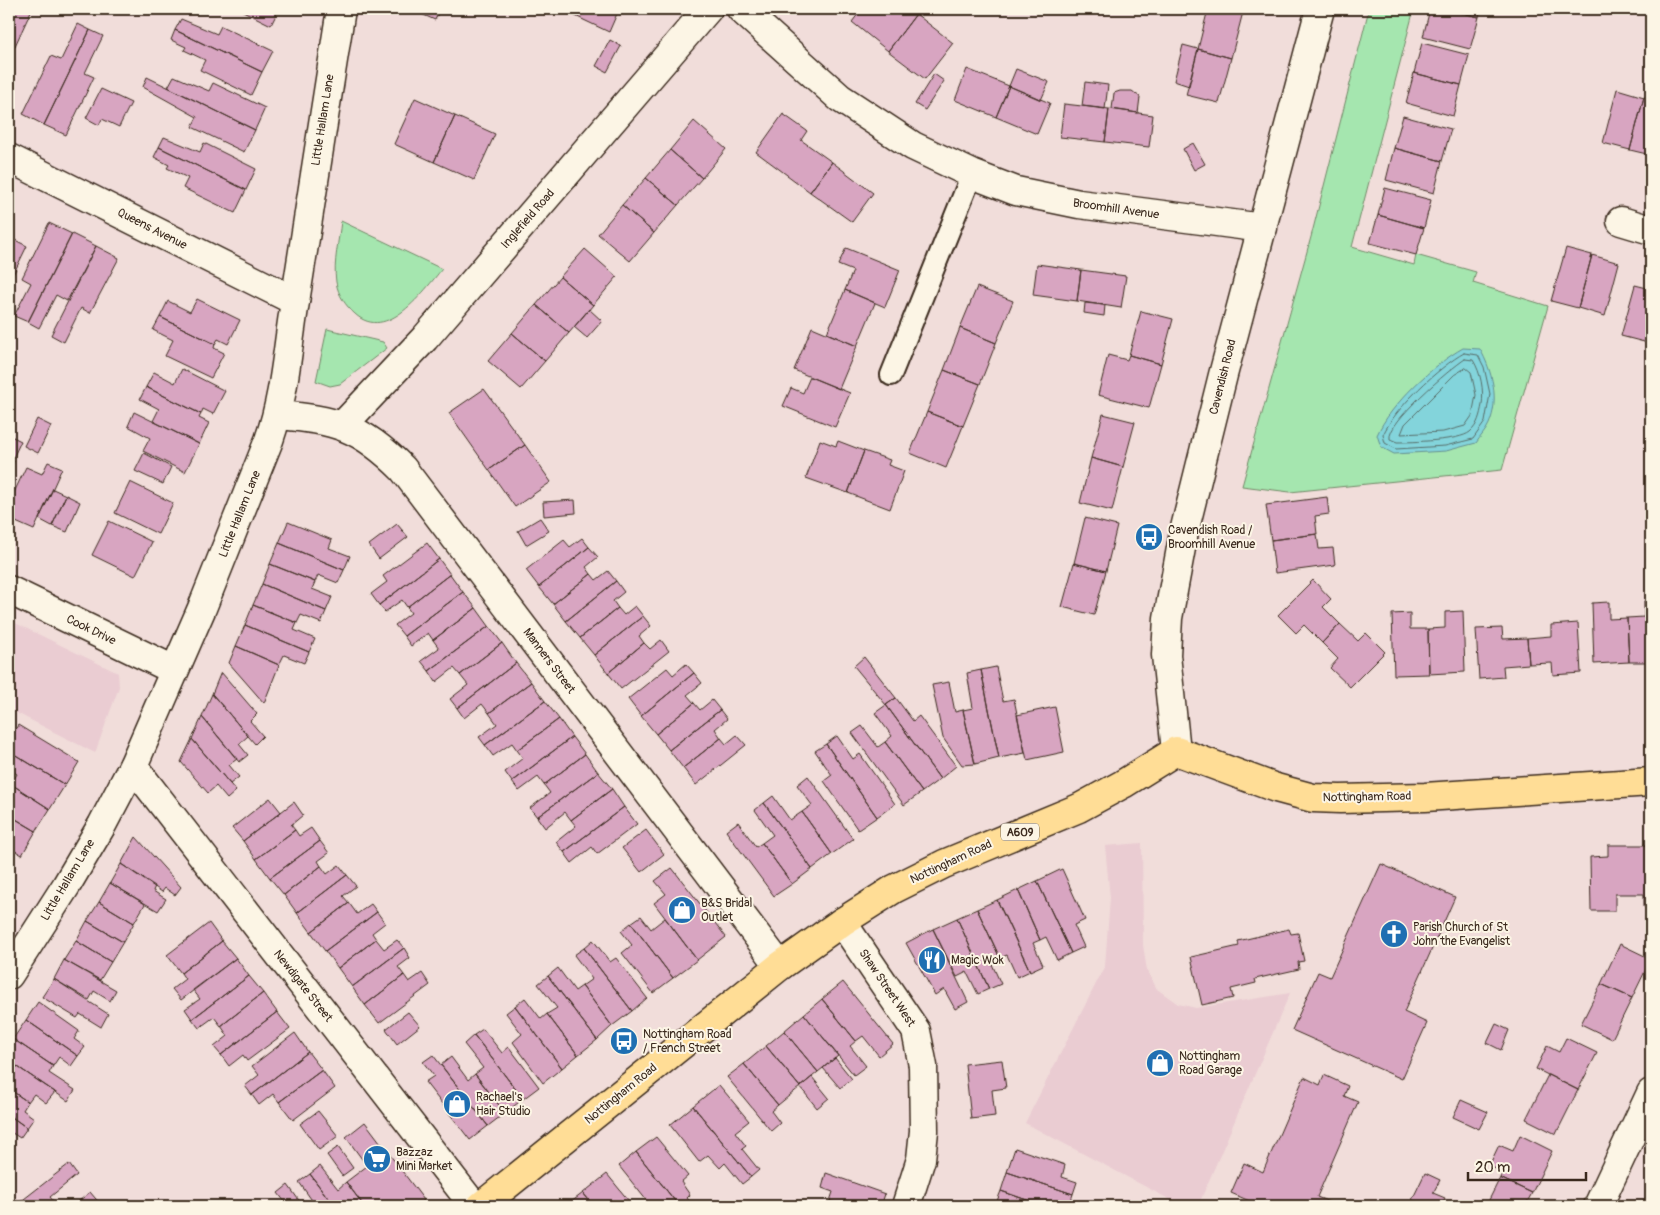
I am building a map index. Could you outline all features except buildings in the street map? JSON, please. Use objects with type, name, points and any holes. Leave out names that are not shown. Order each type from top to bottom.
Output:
[{"type":"main road","name":"Nottingham Road","points":[[481,1206],[780,966],[842,922],[894,889],[944,864],[1079,808],[1124,784],[1176,751],[1276,788],[1322,798],[1426,797],[1651,782]]},
{"type":"street","name":"Little Hallam Lane","points":[[9,976],[66,886],[102,825],[133,766],[236,525],[278,415],[341,9]]},
{"type":"street","name":"Inglefield Road","points":[[343,425],[431,331],[708,9]]},
{"type":"street","name":"Broomhill Avenue","points":[[741,9],[840,98],[913,146],[972,174],[1016,191],[1048,198],[1263,228]]},
{"type":"street","name":"Cavendish Road","points":[[1176,751],[1167,670],[1168,618],[1184,532],[1320,9]]},
{"type":"street","name":"Queens Avenue","points":[[9,158],[295,301]]},
{"type":"street","points":[[1621,221],[1651,230]]},
{"type":"street","name":"Manners Street","points":[[278,415],[324,420],[357,431],[379,447],[403,469],[780,966]]},
{"type":"street","name":"Cook Drive","points":[[9,590],[174,670]]},
{"type":"street","name":"Newdigate Street","points":[[133,766],[474,1206]]},
{"type":"street","name":"Shaw Street West","points":[[842,922],[916,1031],[923,1066],[924,1131],[921,1159],[906,1206]]},
{"type":"street","points":[[1598,1206],[1651,1093]]},
{"type":"lane","points":[[891,375],[972,174]]},
{"type":"shaded area","points":[[9,620],[118,673],[119,687],[95,753],[9,709]]},
{"type":"shaded area","points":[[1142,843],[1143,945],[1147,971],[1157,989],[1178,1004],[1196,1008],[1290,993],[1198,1206],[1182,1206],[1025,1123],[1105,966],[1110,898],[1105,846]]},
{"type":"green space","points":[[1369,9],[1414,9],[1352,247],[1414,265],[1416,255],[1476,272],[1473,283],[1548,306],[1502,470],[1290,492],[1242,486],[1311,237]]},
{"type":"green space","points":[[341,221],[442,269],[404,311],[380,322],[367,321],[355,314],[343,300],[337,287],[335,267]]},
{"type":"green space","points":[[327,329],[383,342],[387,348],[340,384],[330,386],[316,381]]},
{"type":"water","points":[[1463,348],[1480,349],[1488,366],[1493,385],[1494,405],[1492,415],[1488,427],[1476,443],[1446,451],[1394,454],[1381,447],[1377,435],[1392,411],[1426,375]]},
{"type":"place","name":"Cavendish Road / Broomhill Avenue","points":[[1149,537]]},
{"type":"place","name":"B&S Bridal Outlet","points":[[682,910]]},
{"type":"place","name":"Parish Church of St John the Evangelist","points":[[1394,934]]},
{"type":"place","name":"Magic Wok","points":[[932,960]]},
{"type":"place","name":"Nottingham Road / French Street","points":[[624,1041]]},
{"type":"place","name":"Nottingham Road Garage","points":[[1160,1063]]},
{"type":"place","name":"Rachael's Hair Studio","points":[[457,1104]]},
{"type":"place","name":"Bazzaz Mini Market","points":[[377,1159]]}]
